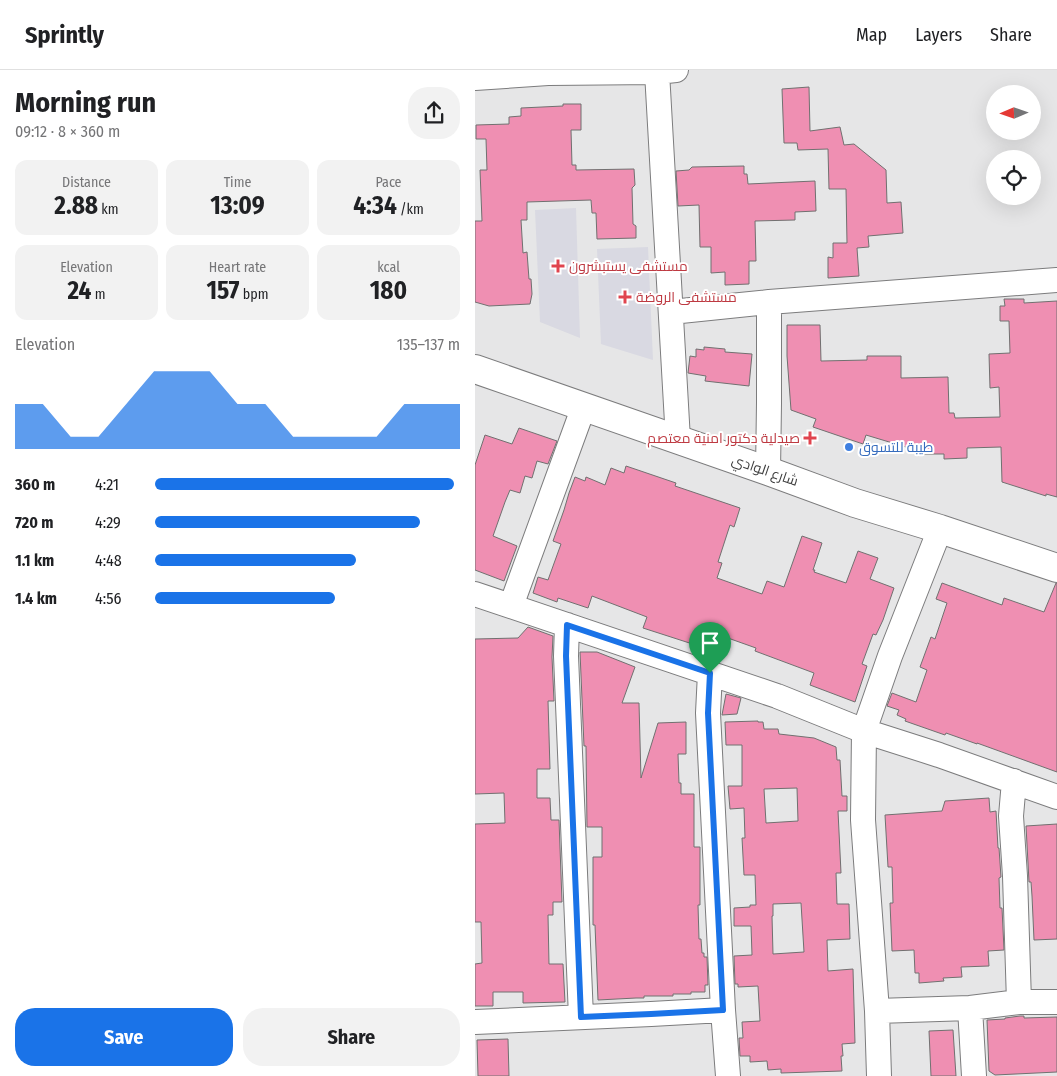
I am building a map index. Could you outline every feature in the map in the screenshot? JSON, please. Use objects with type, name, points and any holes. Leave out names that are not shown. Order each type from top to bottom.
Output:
[{"type":"main road","name":"شارع الوادي","points":[[475,369],[855,502],[1057,568]]},
{"type":"street","points":[[475,78],[548,72],[667,71],[671,312],[678,440]]},
{"type":"street","points":[[671,312],[769,302],[1057,280]]},
{"type":"street","points":[[768,470],[769,302]]},
{"type":"street","points":[[511,606],[584,406]]},
{"type":"street","points":[[879,1076],[877,1011],[863,820],[864,731],[890,656],[940,529]]},
{"type":"street","points":[[475,594],[777,696],[864,731],[939,754],[1057,797]]},
{"type":"street","points":[[567,625],[566,664],[581,1017]]},
{"type":"street","points":[[710,673],[708,713],[727,1076]]},
{"type":"street","points":[[1014,781],[1011,816],[1019,1002]]},
{"type":"street","points":[[877,1011],[970,1008],[1019,1002],[1057,1002]]},
{"type":"street","points":[[970,1008],[974,1076]]},
{"type":"street","points":[[475,1022],[723,1010]]},
{"type":"shaded area","name":"مستشفى يستبشرون","points":[[576,208],[580,338],[540,322],[535,210]]},
{"type":"shaded area","name":"مستشفى الروضة","points":[[648,247],[653,360],[601,344],[597,249]]},
{"type":"building","points":[[809,87],[810,131],[840,127],[844,145],[854,144],[886,170],[887,203],[901,202],[903,233],[868,236],[869,247],[857,248],[859,276],[828,278],[828,257],[833,258],[833,243],[847,243],[846,189],[829,189],[828,149],[798,150],[797,143],[784,143],[782,89]]},
{"type":"building","points":[[563,104],[581,104],[581,130],[571,130],[572,165],[576,165],[576,170],[634,169],[635,185],[632,188],[633,224],[636,226],[636,238],[597,239],[596,213],[592,213],[591,200],[527,202],[527,220],[521,220],[523,253],[527,252],[529,279],[531,279],[532,294],[530,304],[489,306],[475,302],[475,221],[482,221],[480,170],[487,170],[486,139],[476,139],[476,125],[509,124],[509,117],[521,116],[521,108],[563,106]]},
{"type":"building","points":[[744,166],[744,174],[747,174],[748,184],[815,181],[816,211],[795,212],[795,220],[755,221],[756,261],[749,261],[749,284],[725,285],[725,272],[711,273],[711,247],[700,247],[699,205],[678,206],[676,171],[689,170],[692,167]]},
{"type":"building","points":[[1004,299],[1024,299],[1024,303],[1057,301],[1057,497],[1046,494],[1046,496],[1002,482],[1001,447],[967,448],[967,458],[944,459],[944,454],[920,454],[919,451],[866,435],[863,444],[813,427],[816,419],[791,410],[787,325],[820,325],[821,361],[867,360],[867,356],[901,356],[901,378],[948,377],[949,413],[954,413],[955,418],[1000,417],[999,387],[990,388],[989,354],[1010,353],[1009,321],[1000,321],[1000,306],[1005,306]]},
{"type":"building","points":[[704,347],[725,349],[725,352],[752,354],[749,386],[705,381],[706,376],[688,373],[690,356],[696,357],[696,349],[704,350]]},
{"type":"building","points":[[519,428],[557,441],[548,464],[537,461],[532,478],[525,476],[520,493],[510,490],[505,502],[493,536],[517,546],[504,581],[475,570],[475,465],[485,435],[512,444]]},
{"type":"building","points":[[626,466],[676,483],[675,486],[740,508],[734,527],[730,525],[718,562],[722,563],[717,578],[762,594],[767,581],[784,587],[802,536],[822,543],[814,572],[846,583],[858,551],[878,558],[870,579],[894,588],[883,620],[876,635],[873,634],[862,664],[867,666],[855,702],[810,685],[814,673],[755,651],[756,648],[711,632],[705,648],[643,628],[647,617],[592,596],[588,608],[558,598],[557,602],[533,593],[538,577],[548,580],[561,544],[553,541],[575,477],[585,481],[586,477],[605,485],[611,468],[624,473]]},
{"type":"building","points":[[942,583],[1002,605],[1004,598],[1044,612],[1057,583],[1057,772],[977,743],[946,733],[945,735],[905,721],[906,719],[897,715],[899,710],[887,706],[892,693],[916,702],[927,670],[920,667],[931,637],[935,639],[947,603],[936,599]]},
{"type":"building","points":[[528,627],[553,636],[554,701],[548,701],[550,769],[537,769],[537,798],[550,798],[551,820],[559,820],[562,902],[553,902],[553,915],[548,915],[549,964],[563,964],[565,1002],[523,1003],[523,992],[493,992],[493,1006],[475,1006],[475,964],[482,963],[481,922],[475,922],[475,824],[505,823],[504,793],[475,794],[475,639],[518,638]]},
{"type":"building","points":[[580,652],[597,652],[635,667],[622,703],[639,703],[641,778],[658,723],[686,722],[686,754],[678,754],[679,783],[681,783],[681,794],[694,794],[694,847],[700,847],[699,939],[701,939],[702,953],[704,953],[704,957],[707,957],[708,985],[705,985],[705,992],[673,994],[673,996],[644,996],[644,998],[598,1000],[595,925],[593,925],[593,857],[602,857],[602,827],[587,827],[586,746],[584,746]]},
{"type":"building","points":[[726,694],[741,698],[737,714],[722,715]]},
{"type":"building","points":[[725,722],[763,722],[764,729],[778,729],[779,734],[814,738],[836,747],[837,760],[840,760],[842,796],[847,796],[847,811],[838,811],[841,873],[836,873],[837,904],[849,904],[850,939],[827,940],[828,971],[853,969],[855,1043],[842,1044],[842,1071],[781,1073],[781,1069],[768,1070],[767,1061],[750,1062],[750,1056],[740,1056],[739,1038],[743,1038],[742,1022],[760,1021],[758,986],[738,987],[738,984],[735,984],[734,956],[752,955],[751,926],[734,926],[734,908],[756,905],[755,875],[744,875],[742,838],[745,838],[744,808],[730,809],[728,786],[742,786],[742,745],[726,745]],"holes":[[[797,788],[798,821],[766,823],[764,789]],[[801,903],[804,952],[773,954],[773,904]]]},
{"type":"building","points":[[989,798],[990,812],[996,811],[1001,877],[999,878],[1000,908],[1002,908],[1004,950],[988,951],[989,966],[961,967],[962,977],[943,978],[944,981],[919,983],[919,973],[915,973],[914,950],[892,951],[890,903],[893,903],[892,867],[888,867],[885,815],[942,811],[945,801]]},
{"type":"building","points":[[1057,824],[1057,939],[1034,940],[1026,826]]},
{"type":"building","points":[[1024,1016],[1024,1018],[1057,1017],[1057,1072],[995,1075],[989,1071],[987,1020]]},
{"type":"building","points":[[953,1030],[956,1076],[931,1076],[929,1031]]},
{"type":"building","points":[[508,1039],[509,1076],[478,1076],[477,1040]]},
{"type":"place","name":"مستشفى يستبشرون","points":[[558,266]]},
{"type":"place","name":"مستشفى الروضة","points":[[625,297]]},
{"type":"place","name":"صيدلية دكتور امنية معتصم","points":[[810,438]]},
{"type":"place","name":"طيبة للتسوق","points":[[849,447]]},
{"type":"route","points":[[567,625],[710,673],[708,713],[723,1010],[581,1017],[566,656],[567,625]]}]
